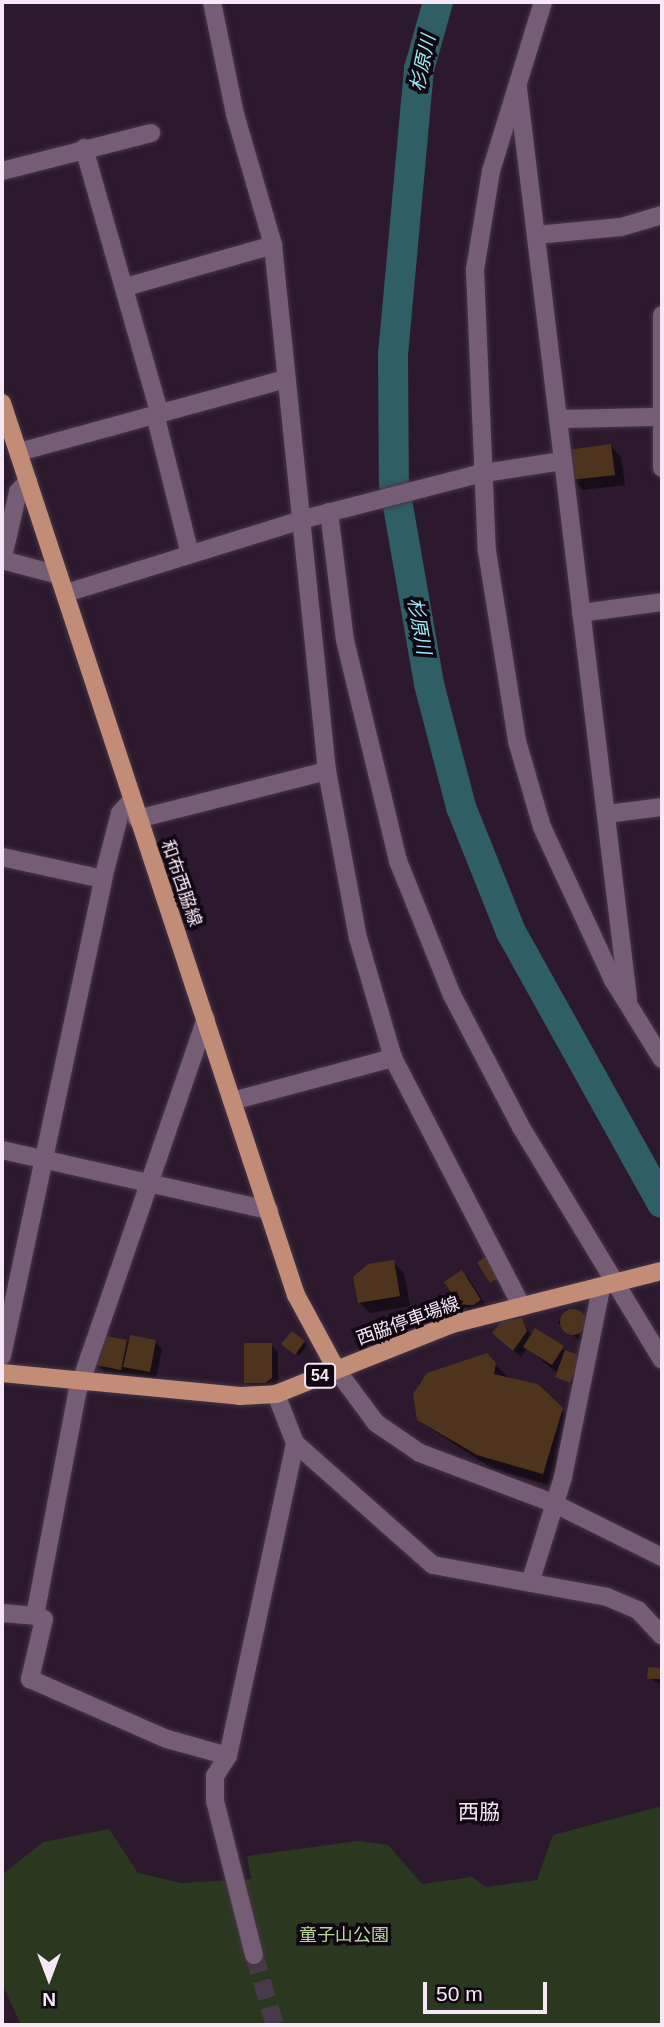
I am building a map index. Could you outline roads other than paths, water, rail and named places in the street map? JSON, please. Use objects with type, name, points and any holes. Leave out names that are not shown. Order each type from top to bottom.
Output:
[{"type":"main road","name":"和布西脇線","points":[[2,402],[66,593],[131,801],[296,1295],[336,1370]]},
{"type":"main road","name":"西脇停車場線","points":[[2,1373],[82,1377],[240,1396],[276,1394],[452,1324],[601,1289],[662,1271]]},
{"type":"street","points":[[212,2],[235,114],[274,245],[327,771],[358,938],[393,1058],[522,1307]]},
{"type":"street","points":[[543,2],[517,81],[486,196],[475,270],[481,474],[496,629],[517,741],[542,827],[628,1001],[662,1059]]},
{"type":"street","points":[[517,81],[628,1001]]},
{"type":"street","points":[[2,171],[151,133]]},
{"type":"street","points":[[84,148],[126,287],[190,554]]},
{"type":"street","points":[[536,234],[621,227],[662,215]]},
{"type":"street","points":[[126,287],[274,245]]},
{"type":"street","points":[[662,315],[659,414],[662,468]]},
{"type":"street","points":[[19,452],[286,379]]},
{"type":"street","points":[[558,419],[659,414]]},
{"type":"street","points":[[66,593],[332,512],[481,474],[562,461]]},
{"type":"street","points":[[28,481],[18,492],[2,561],[59,575]]},
{"type":"street","points":[[332,512],[345,640],[398,861],[452,995],[521,1127],[624,1283],[662,1360]]},
{"type":"street","points":[[580,613],[662,602]]},
{"type":"street","points":[[137,819],[327,771]]},
{"type":"street","points":[[2,1356],[103,879],[120,813],[131,801]]},
{"type":"street","points":[[607,814],[662,807]]},
{"type":"street","points":[[2,857],[103,879]]},
{"type":"street","points":[[34,1616],[82,1377],[144,1182],[205,1019]]},
{"type":"street","points":[[232,1101],[393,1058]]},
{"type":"street","points":[[2,1150],[269,1210]]},
{"type":"street","points":[[530,1583],[553,1503],[601,1289]]},
{"type":"street","points":[[336,1370],[376,1423],[420,1452],[553,1503],[662,1557]]},
{"type":"street","points":[[276,1394],[295,1443],[433,1565],[629,1604],[662,1636]]},
{"type":"street","points":[[254,1955],[215,1801],[215,1776],[228,1756],[295,1443]]},
{"type":"street","points":[[2,1613],[44,1619],[30,1679],[167,1739],[228,1756]]},
{"type":"waterway","name":"杉原川","points":[[438,2],[419,69],[393,353],[394,483],[429,684],[461,807],[511,932],[662,1203]]},
{"type":"tunnel","points":[[254,1955],[275,2025]]},
{"type":"district","name":"西脇","points":[[479,1812]]},
{"type":"park label","name":"童子山公園","points":[[344,1935]]}]
